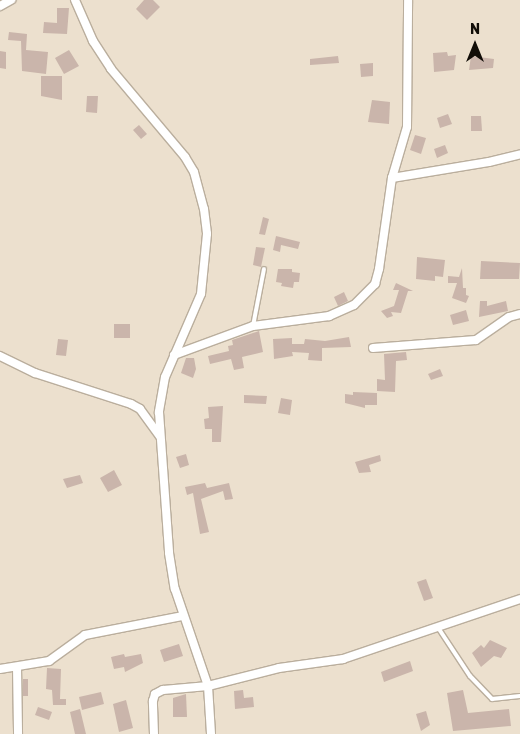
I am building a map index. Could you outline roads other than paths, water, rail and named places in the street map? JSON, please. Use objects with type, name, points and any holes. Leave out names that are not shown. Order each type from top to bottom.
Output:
[{"type":"street","points":[[0,6],[11,0]]},
{"type":"street","points":[[75,0],[93,41],[111,69],[185,157],[199,186],[207,234],[205,273],[194,312],[174,355],[161,392],[160,437],[169,552],[183,616],[208,686],[211,734]]},
{"type":"street","points":[[174,355],[253,326],[329,316],[354,305],[366,296],[380,270],[392,178],[407,127],[408,0]]},
{"type":"street","points":[[392,178],[489,162],[520,154]]},
{"type":"street","points":[[373,348],[476,340],[505,320],[520,314]]},
{"type":"street","points":[[0,356],[35,373],[135,406],[160,437]]},
{"type":"street","points":[[154,734],[156,694],[163,690],[208,686],[279,668],[343,659],[520,599]]},
{"type":"street","points":[[0,669],[49,661],[76,638],[85,635],[183,616]]},
{"type":"street","points":[[17,667],[18,734]]},
{"type":"lane","points":[[253,326],[264,270]]},
{"type":"lane","points":[[436,626],[470,676],[492,699],[520,696]]}]
